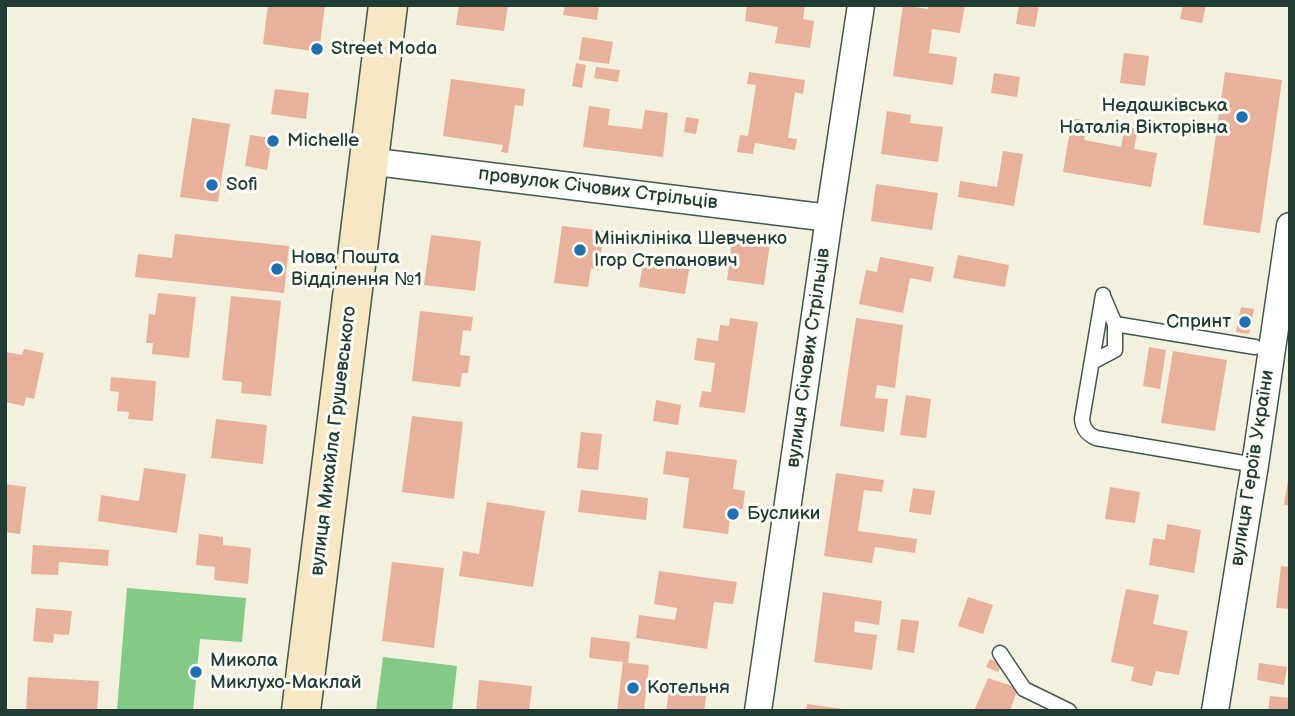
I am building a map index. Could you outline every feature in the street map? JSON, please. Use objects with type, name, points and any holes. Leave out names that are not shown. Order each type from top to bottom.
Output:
[{"type":"street","name":"вулиця Михайла Грушевського","points":[[301,711],[388,5]]},
{"type":"street","name":"вулиця Січових Стрільців","points":[[758,711],[861,5]]},
{"type":"street","name":"провулок Січових Стрільців","points":[[368,161],[829,218]]},
{"type":"street","name":"вулиця Героїв України","points":[[1215,711],[1290,226]]},
{"type":"lane","points":[[1092,362],[1115,350],[1115,324],[1103,295],[1082,419],[1088,434],[1096,438],[1255,464]]},
{"type":"lane","points":[[1115,324],[1255,347]]},
{"type":"lane","points":[[1000,653],[1024,689],[1069,711]]},
{"type":"green space","points":[[127,588],[246,598],[242,642],[200,639],[193,711],[117,710]]},
{"type":"green space","points":[[383,657],[457,666],[452,711],[376,711]]},
{"type":"building","points":[[268,5],[325,5],[319,52],[263,44]]},
{"type":"building","points":[[459,5],[508,5],[504,31],[456,25]]},
{"type":"building","points":[[565,5],[599,5],[597,20],[563,15]]},
{"type":"building","points":[[747,5],[805,5],[803,19],[814,21],[810,48],[775,43],[778,27],[745,21]]},
{"type":"building","points":[[903,5],[928,9],[928,5],[965,5],[960,33],[932,29],[929,53],[957,57],[953,85],[893,76]]},
{"type":"building","points":[[1019,5],[1039,5],[1035,27],[1016,24]]},
{"type":"building","points":[[1183,5],[1206,5],[1202,23],[1180,19]]},
{"type":"building","points":[[582,37],[613,42],[609,64],[579,60]]},
{"type":"building","points":[[1124,53],[1149,56],[1145,86],[1120,83]]},
{"type":"building","points":[[576,63],[586,65],[582,88],[572,86]]},
{"type":"building","points":[[596,67],[620,70],[618,82],[594,78]]},
{"type":"building","points":[[749,72],[805,80],[803,94],[795,92],[788,138],[797,139],[795,150],[755,143],[753,154],[737,152],[740,135],[748,136],[756,85],[747,84]]},
{"type":"building","points":[[1225,72],[1282,80],[1260,233],[1203,225]]},
{"type":"building","points":[[994,73],[1020,77],[1017,97],[991,93]]},
{"type":"building","points":[[451,79],[525,89],[523,106],[515,105],[508,153],[501,152],[503,145],[443,136]]},
{"type":"building","points":[[275,89],[309,93],[306,119],[271,114]]},
{"type":"building","points":[[589,106],[610,109],[608,125],[642,129],[645,110],[668,113],[663,157],[583,147]]},
{"type":"building","points":[[887,111],[911,115],[910,123],[943,127],[938,162],[881,154]]},
{"type":"building","points":[[686,117],[699,119],[696,134],[684,132]]},
{"type":"building","points":[[192,118],[230,124],[218,202],[180,197]]},
{"type":"building","points":[[1072,118],[1088,121],[1084,140],[1121,147],[1125,127],[1138,129],[1134,149],[1157,153],[1151,187],[1063,172]]},
{"type":"building","points":[[250,135],[272,138],[267,170],[245,166]]},
{"type":"building","points":[[1003,151],[1023,154],[1014,206],[958,197],[960,181],[997,187]]},
{"type":"building","points":[[876,184],[938,193],[932,230],[871,221]]},
{"type":"building","name":"Мініклініка Шевченко Ігор Степанович","points":[[562,226],[604,231],[599,270],[591,268],[588,287],[554,283]]},
{"type":"building","points":[[733,232],[771,237],[764,285],[727,280]]},
{"type":"building","points":[[175,234],[289,246],[284,293],[135,277],[138,254],[172,258]]},
{"type":"building","points":[[431,235],[481,241],[475,291],[424,285]]},
{"type":"building","points":[[958,255],[1009,265],[1005,287],[953,278]]},
{"type":"building","points":[[644,257],[690,264],[685,294],[639,287]]},
{"type":"building","points":[[880,257],[934,267],[931,282],[910,278],[903,313],[859,304],[866,270],[877,272]]},
{"type":"building","points":[[158,293],[196,297],[189,358],[152,354],[153,343],[146,343],[149,314],[155,315]]},
{"type":"building","points":[[231,296],[281,301],[271,396],[241,393],[242,382],[222,380]]},
{"type":"building","name":"Спринт","points":[[1241,307],[1254,309],[1249,334],[1236,332]]},
{"type":"building","points":[[420,311],[473,317],[471,331],[463,330],[460,355],[470,356],[468,373],[462,373],[460,387],[412,381]]},
{"type":"building","points":[[730,318],[758,322],[745,413],[699,407],[702,391],[711,392],[715,363],[694,360],[697,338],[718,341],[720,325],[729,326]]},
{"type":"building","points":[[856,318],[903,325],[895,388],[877,385],[875,398],[888,399],[884,432],[840,426]]},
{"type":"building","points":[[1149,347],[1166,350],[1160,389],[1143,386]]},
{"type":"building","points":[[24,349],[44,353],[34,399],[26,397],[24,406],[5,402],[5,352],[22,355]]},
{"type":"building","points":[[1173,351],[1227,360],[1215,431],[1161,423]]},
{"type":"building","points":[[111,377],[156,381],[153,421],[128,419],[129,412],[117,411],[119,392],[110,391]]},
{"type":"building","points":[[906,395],[931,399],[926,438],[900,435]]},
{"type":"building","points":[[656,400],[681,405],[678,425],[653,421]]},
{"type":"building","points":[[412,416],[463,422],[454,499],[402,492]]},
{"type":"building","points":[[216,419],[267,425],[263,464],[211,458]]},
{"type":"building","points":[[581,432],[602,434],[598,470],[577,468]]},
{"type":"building","points":[[666,451],[737,460],[733,489],[745,491],[743,509],[731,508],[728,534],[683,528],[689,478],[663,474]]},
{"type":"building","points":[[144,468],[186,474],[177,533],[98,521],[101,495],[139,501]]},
{"type":"building","points":[[836,473],[884,480],[882,492],[864,490],[858,531],[917,539],[915,553],[875,547],[872,563],[824,556]]},
{"type":"building","points":[[1290,480],[1290,506],[1284,505]]},
{"type":"building","points":[[5,484],[26,487],[20,534],[5,532]]},
{"type":"building","points":[[1110,487],[1140,492],[1135,523],[1105,519]]},
{"type":"building","points":[[913,488],[935,491],[931,515],[909,512]]},
{"type":"building","points":[[581,490],[648,498],[646,520],[578,512]]},
{"type":"building","points":[[487,502],[545,511],[533,587],[459,576],[463,551],[479,554]]},
{"type":"building","points":[[1167,524],[1201,530],[1194,573],[1149,565],[1153,538],[1165,540]]},
{"type":"building","points":[[199,534],[223,537],[223,545],[251,548],[248,584],[214,580],[215,567],[196,565]]},
{"type":"building","points":[[33,545],[109,550],[108,566],[59,562],[58,575],[31,574]]},
{"type":"building","points":[[392,562],[444,568],[434,648],[382,641]]},
{"type":"building","points":[[1281,566],[1290,567],[1290,609],[1276,608]]},
{"type":"building","points":[[659,571],[737,582],[733,604],[714,602],[707,649],[636,638],[639,615],[675,620],[677,608],[654,604]]},
{"type":"building","points":[[1126,589],[1159,595],[1153,624],[1188,631],[1179,675],[1156,671],[1152,686],[1131,681],[1134,667],[1111,662]]},
{"type":"building","points":[[823,592],[882,601],[879,625],[855,621],[854,632],[877,635],[872,670],[814,662]]},
{"type":"building","points":[[968,597],[993,605],[983,634],[958,626]]},
{"type":"building","points":[[36,608],[72,611],[69,635],[54,634],[53,643],[33,641]]},
{"type":"building","points":[[901,619],[919,621],[914,653],[897,650]]},
{"type":"building","name":"Котельня","points":[[591,637],[630,642],[628,663],[649,665],[644,711],[617,711],[623,662],[589,658]]},
{"type":"building","points":[[990,659],[1002,664],[998,672],[986,667]]},
{"type":"building","points":[[1259,663],[1287,667],[1284,685],[1257,680]]},
{"type":"building","points":[[28,677],[99,681],[97,711],[26,711]]},
{"type":"building","points":[[988,678],[1018,688],[1010,711],[974,711]]},
{"type":"building","points":[[479,680],[532,686],[529,711],[476,711]]},
{"type":"building","points":[[670,685],[707,691],[704,711],[666,711]]},
{"type":"building","points":[[1270,696],[1290,698],[1290,711],[1268,711]]},
{"type":"building","points":[[807,704],[843,709],[806,711]]},
{"type":"place","name":"Street Moda","points":[[317,49]]},
{"type":"place","name":"Недашківська Наталія Вікторівна","points":[[1242,117]]},
{"type":"place","name":"Michelle","points":[[273,141]]},
{"type":"place","name":"Sofi","points":[[212,185]]},
{"type":"place","name":"Мініклініка Шевченко Ігор Степанович","points":[[580,250]]},
{"type":"place","name":"Нова Пошта Відділення №1","points":[[277,269]]},
{"type":"place","name":"Спринт","points":[[1245,322]]},
{"type":"place","name":"Буслики","points":[[733,514]]},
{"type":"place","name":"Микола Миклухо-Маклай","points":[[196,672]]},
{"type":"place","name":"Котельня","points":[[633,688]]}]
